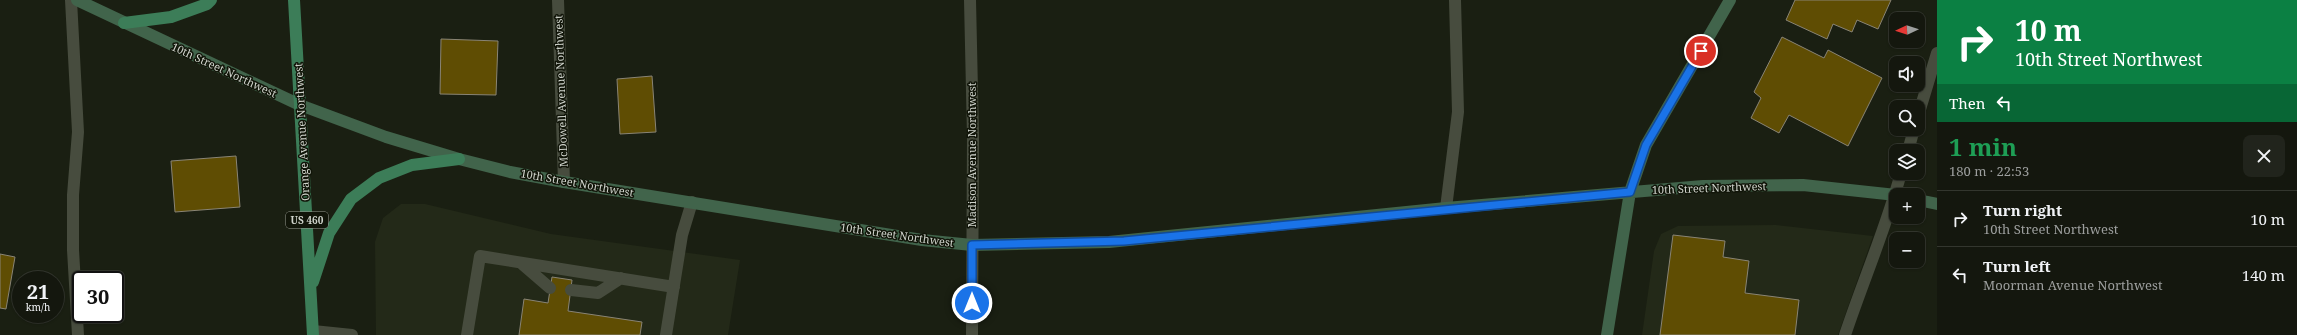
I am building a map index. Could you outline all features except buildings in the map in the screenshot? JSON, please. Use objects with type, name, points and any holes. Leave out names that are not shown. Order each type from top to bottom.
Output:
[{"type":"main road","name":"10th Street Northwest","points":[[77,0],[300,105],[386,137],[459,159],[510,172],[564,182],[922,240],[972,245],[1109,242],[1446,208],[1703,186],[1803,185],[1889,194]]},
{"type":"main road","points":[[124,23],[172,17],[207,4],[212,0]]},
{"type":"main road","name":"Orange Avenue Northwest","points":[[294,0],[313,333]]},
{"type":"main road","points":[[1608,335],[1630,192],[1646,145],[1730,0]]},
{"type":"main road","points":[[311,289],[329,233],[351,199],[379,178],[412,165],[459,159]]},
{"type":"main road","points":[[1925,201],[1937,204]]},
{"type":"street","points":[[71,0],[78,132],[73,195],[73,250],[78,335]]},
{"type":"street","name":"McDowell Avenue Northwest","points":[[558,0],[564,182]]},
{"type":"street","name":"Madison Avenue Northwest","points":[[970,0],[973,136],[972,335]]},
{"type":"street","points":[[1446,208],[1458,112],[1454,0]]},
{"type":"street","points":[[1923,100],[1937,53]]},
{"type":"street","points":[[666,335],[682,235],[692,202]]},
{"type":"street","points":[[1845,335],[1889,214]]},
{"type":"street","points":[[467,335],[480,256],[674,287]]},
{"type":"street","points":[[521,263],[550,288]]},
{"type":"street","points":[[571,290],[598,293],[621,278]]},
{"type":"street","points":[[313,333],[352,335]]},
{"type":"shaded area","points":[[401,204],[425,204],[551,234],[740,260],[728,335],[376,335],[375,242],[383,218]]},
{"type":"shaded area","points":[[1776,225],[1873,236],[1838,335],[1642,335],[1654,251],[1661,234],[1678,226]]},
{"type":"route","points":[[972,303],[972,245],[1026,245],[1124,241],[1198,235],[1446,208],[1630,192],[1646,145],[1701,51]]}]
